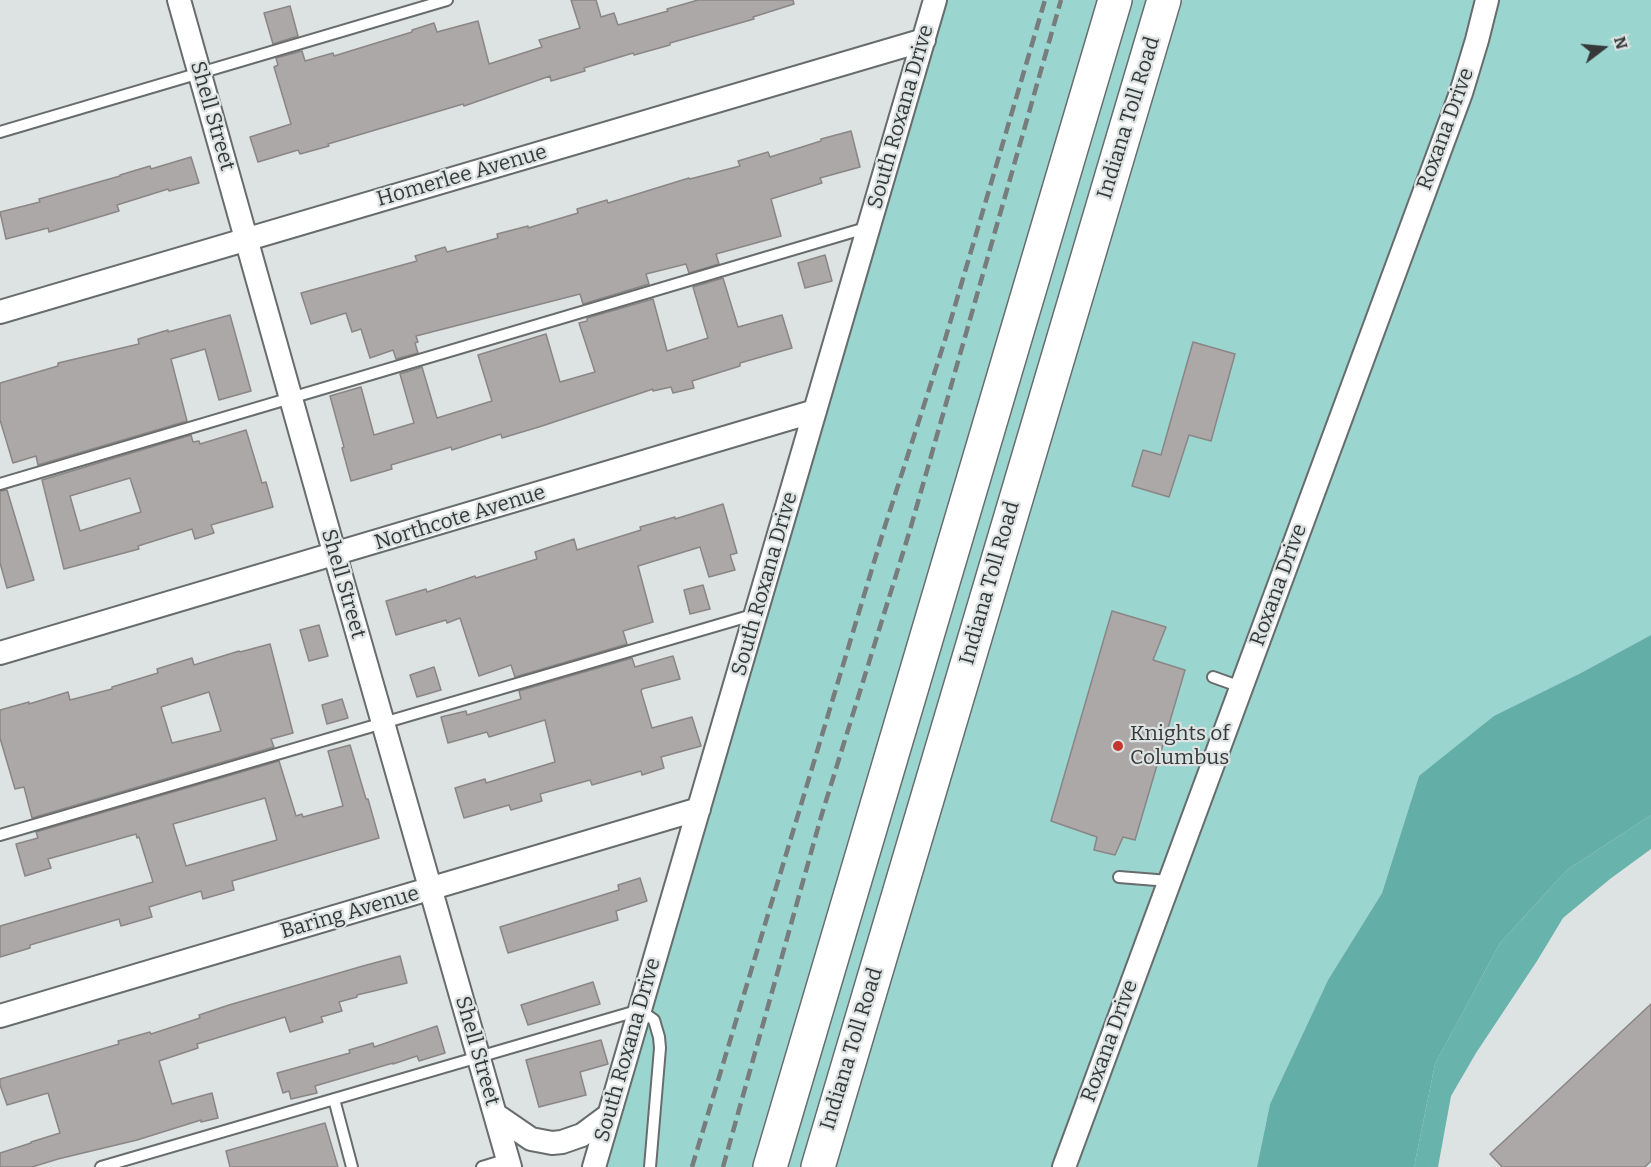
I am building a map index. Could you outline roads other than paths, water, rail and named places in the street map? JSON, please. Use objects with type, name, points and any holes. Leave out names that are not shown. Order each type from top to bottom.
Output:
[{"type":"highway","points":[[770,1167],[1114,0]]},
{"type":"highway","name":"Indiana Toll Road","points":[[818,1167],[1164,0]]},
{"type":"street","name":"Shell Street","points":[[179,0],[509,1163]]},
{"type":"street","name":"South Roxana Drive","points":[[594,1167],[935,0]]},
{"type":"street","name":"Roxana Drive","points":[[1064,1167],[1461,93],[1486,0]]},
{"type":"street","name":"Homerlee Avenue","points":[[0,312],[924,40]]},
{"type":"street","name":"Northcote Avenue","points":[[0,653],[816,411]]},
{"type":"street","name":"Baring Avenue","points":[[0,1016],[699,809]]},
{"type":"street","points":[[496,1115],[531,1139],[552,1143],[582,1135],[609,1115]]},
{"type":"lane","points":[[0,132],[447,0]]},
{"type":"lane","points":[[0,484],[869,227]]},
{"type":"lane","points":[[0,836],[756,614]]},
{"type":"lane","points":[[1213,676],[1241,687]]},
{"type":"lane","points":[[1119,877],[1169,881]]},
{"type":"lane","points":[[101,1167],[640,1010],[654,1020],[660,1048],[650,1167]]},
{"type":"lane","points":[[334,1099],[352,1167]]},
{"type":"lane","points":[[482,1167],[509,1163]]},
{"type":"railway","points":[[692,1167],[884,529],[944,343],[1045,0]]},
{"type":"railway","points":[[723,1167],[821,817],[910,530],[1061,0]]},
{"type":"place","name":"Knights of Columbus","points":[[1118,746]]}]
